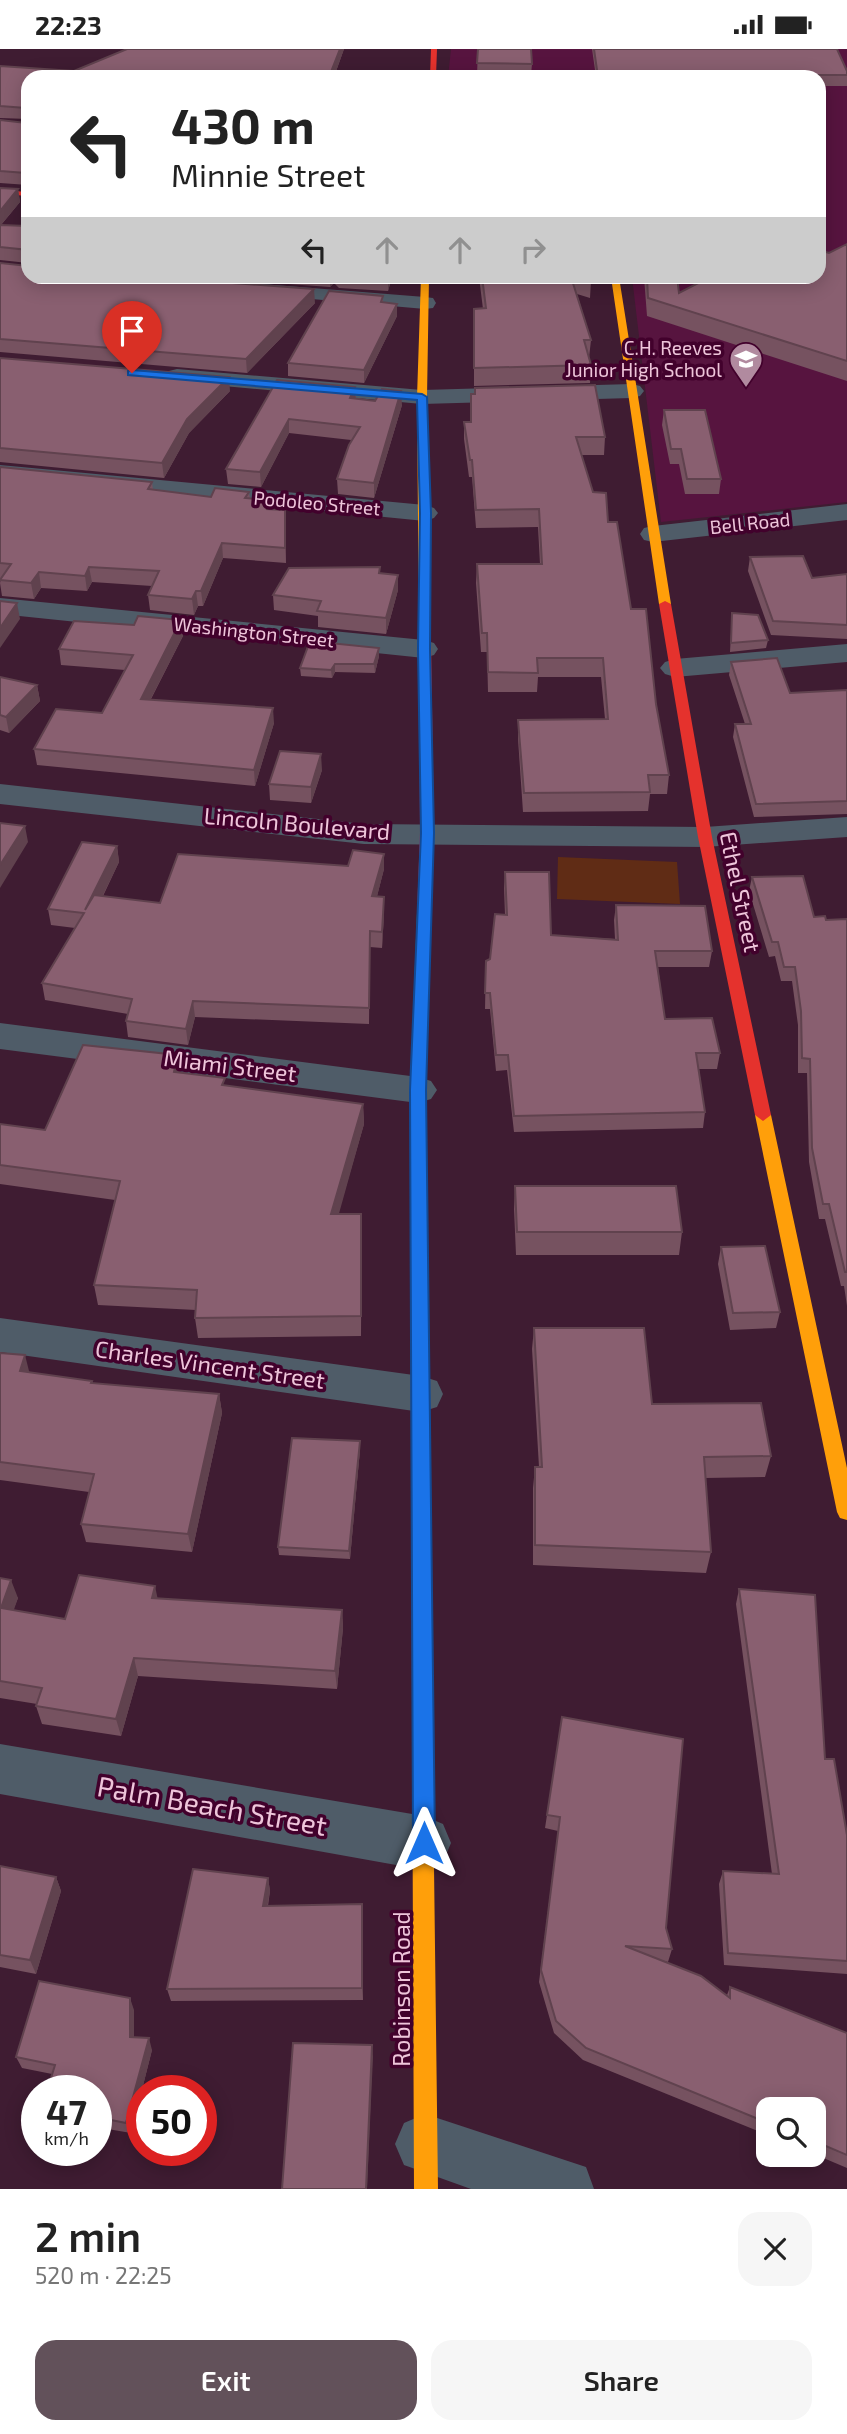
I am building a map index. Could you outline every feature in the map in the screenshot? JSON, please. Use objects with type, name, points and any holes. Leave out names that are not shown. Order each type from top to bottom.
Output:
[{"type":"main road","points":[[433,70],[434,49]]},
{"type":"main road","points":[[0,192],[21,194]]},
{"type":"main road","name":"Robinson Road","points":[[425,284],[422,397],[427,833],[418,1090],[426,2166]]},
{"type":"main road","name":"Ethel Street","points":[[616,284],[653,534],[705,837],[837,1411],[847,1512]]},
{"type":"street","points":[[235,288],[425,303]]},
{"type":"street","points":[[150,374],[422,397],[632,391]]},
{"type":"street","name":"Podoleo Street","points":[[0,472],[425,513]]},
{"type":"street","name":"Bell Road","points":[[653,534],[847,512]]},
{"type":"street","name":"Washington Street","points":[[0,606],[424,649]]},
{"type":"street","points":[[675,668],[847,653]]},
{"type":"street","name":"Lincoln Boulevard","points":[[0,794],[364,834],[705,837],[847,827]]},
{"type":"street","name":"Miami Street","points":[[0,1036],[418,1090]]},
{"type":"street","name":"Charles Vincent Street","points":[[0,1335],[421,1394]]},
{"type":"street","name":"Palm Beach Street","points":[[0,1769],[424,1843]]},
{"type":"street","points":[[426,2166],[564,2189]]},
{"type":"shaded area","name":"C.H. Reeves Junior High School","points":[[451,49],[847,49],[847,502],[661,522],[633,284],[826,284],[826,70],[449,70]]},
{"type":"shaded area","points":[[558,857],[677,862],[680,904],[557,899]]},
{"type":"building","points":[[127,49],[340,49],[332,70],[76,70]]},
{"type":"building","points":[[478,49],[531,49],[532,64],[477,63]]},
{"type":"building","points":[[594,49],[837,49],[847,75],[826,75],[826,70],[597,70]]},
{"type":"building","points":[[0,66],[59,70],[21,70],[21,108],[0,106]]},
{"type":"building","points":[[0,120],[21,122],[21,173],[0,171]]},
{"type":"building","points":[[0,188],[18,189],[0,211]]},
{"type":"building","points":[[0,225],[21,226],[21,249],[0,247]]},
{"type":"building","points":[[847,244],[847,361],[648,298],[647,284],[678,284],[679,293],[696,284],[826,284],[826,252]]},
{"type":"building","points":[[0,263],[21,265],[21,284],[246,284],[314,289],[246,359],[0,339]]},
{"type":"building","points":[[483,284],[573,284],[591,340],[584,340],[591,365],[474,368],[474,309],[486,308]]},
{"type":"building","points":[[329,291],[383,296],[381,302],[397,304],[364,370],[288,363]]},
{"type":"building","points":[[0,358],[229,377],[187,419],[162,463],[0,448]]},
{"type":"building","points":[[277,380],[355,387],[350,398],[375,401],[382,389],[401,391],[374,483],[337,479],[349,445],[360,427],[289,419],[260,472],[226,469]]},
{"type":"building","points":[[595,385],[605,437],[576,437],[593,492],[606,493],[608,522],[617,522],[631,609],[646,609],[656,704],[669,775],[648,775],[650,792],[524,793],[518,720],[608,719],[603,658],[537,658],[538,673],[488,672],[487,633],[482,633],[477,564],[542,564],[539,509],[476,510],[472,460],[464,422],[471,422],[471,394],[475,394],[475,388]]},
{"type":"building","points":[[664,410],[705,410],[721,479],[687,479],[681,449],[671,449]]},
{"type":"building","points":[[0,467],[152,482],[148,489],[211,497],[215,488],[249,492],[245,498],[270,500],[267,509],[285,510],[285,548],[222,543],[201,591],[196,591],[192,599],[148,595],[159,571],[89,567],[85,576],[39,572],[31,583],[0,580],[11,564],[0,563]]},
{"type":"building","points":[[803,556],[812,578],[847,574],[847,625],[773,621],[750,557]]},
{"type":"building","points":[[380,567],[379,573],[398,575],[386,618],[317,611],[321,601],[273,595],[289,568]]},
{"type":"building","points":[[0,601],[17,603],[0,628]]},
{"type":"building","points":[[732,613],[758,615],[768,640],[731,643]]},
{"type":"building","points":[[138,616],[181,620],[141,699],[273,708],[254,770],[34,749],[56,709],[102,713],[133,655],[59,649],[74,621],[134,625]]},
{"type":"building","points":[[310,641],[379,648],[374,664],[335,664],[331,670],[300,668]]},
{"type":"building","points":[[777,658],[790,693],[847,690],[847,801],[756,804],[735,724],[751,724],[731,662]]},
{"type":"building","points":[[0,677],[37,685],[6,717],[0,715]]},
{"type":"building","points":[[280,751],[321,754],[311,787],[269,784]]},
{"type":"building","points":[[0,823],[25,826],[0,865]]},
{"type":"building","points":[[82,842],[117,846],[85,910],[94,895],[160,903],[178,854],[348,866],[353,850],[384,854],[372,896],[384,897],[382,932],[370,931],[369,1008],[193,1001],[186,1029],[126,1021],[132,999],[42,983],[84,913],[48,909]]},
{"type":"building","points":[[505,872],[549,872],[551,935],[618,940],[616,905],[705,906],[712,951],[655,951],[665,1019],[712,1018],[720,1053],[696,1053],[705,1112],[514,1116],[508,1055],[496,1055],[490,993],[485,993],[486,961],[490,959],[495,914],[507,915]]},
{"type":"building","points":[[803,876],[814,917],[825,916],[826,920],[847,919],[847,1272],[829,1204],[823,1204],[812,1148],[810,1059],[802,1058],[801,1011],[795,967],[784,967],[778,942],[772,942],[752,877]]},
{"type":"building","points":[[83,1045],[178,1055],[174,1072],[225,1078],[222,1085],[363,1104],[331,1214],[361,1214],[361,1316],[195,1318],[197,1290],[94,1285],[120,1181],[0,1165],[0,1124],[45,1130]]},
{"type":"building","points":[[515,1186],[676,1186],[682,1232],[517,1232]]},
{"type":"building","points":[[765,1246],[780,1312],[733,1313],[721,1247]]},
{"type":"building","points":[[534,1328],[644,1328],[652,1404],[761,1403],[771,1456],[704,1457],[711,1552],[535,1545],[535,1467],[542,1467]]},
{"type":"building","points":[[0,1353],[25,1355],[20,1371],[92,1381],[91,1383],[219,1394],[188,1534],[81,1524],[94,1474],[0,1462]]},
{"type":"building","points":[[292,1438],[360,1441],[349,1551],[278,1547]]},
{"type":"building","points":[[79,1575],[155,1586],[152,1598],[342,1610],[335,1671],[134,1658],[116,1719],[36,1706],[42,1688],[0,1681],[0,1578],[11,1580],[1,1608],[65,1619]]},
{"type":"building","points":[[739,1589],[815,1595],[825,1759],[834,1759],[847,1835],[847,1961],[728,1953],[723,1871],[779,1874]]},
{"type":"building","points":[[562,1717],[683,1739],[666,1928],[672,1949],[625,1946],[701,1976],[730,1998],[730,1987],[847,2033],[847,2155],[826,2146],[826,2097],[756,2097],[756,2118],[586,2048],[556,2021],[541,1970],[560,1817],[547,1815]]},
{"type":"building","points":[[0,1866],[56,1877],[30,1960],[0,1955]]},
{"type":"building","points":[[193,1869],[268,1878],[263,1906],[362,1904],[362,1988],[167,1989]]},
{"type":"building","points":[[39,1981],[130,1998],[130,2037],[149,2038],[139,2075],[126,2075],[126,2123],[112,2120],[112,2075],[52,2075],[55,2065],[16,2057]]},
{"type":"building","points":[[293,2043],[372,2045],[366,2189],[282,2189]]},
{"type":"traffic: fast","points":[[420,1373],[418,1090],[424,913]]},
{"type":"traffic: slow","points":[[425,284],[422,397],[425,643]]},
{"type":"traffic: slow","points":[[616,284],[665,604]]},
{"type":"traffic: slow","points":[[763,1115],[847,1512]]},
{"type":"traffic: slow","points":[[422,1705],[426,2189]]},
{"type":"traffic: jam","points":[[433,70],[434,49]]},
{"type":"traffic: jam","points":[[0,192],[21,194]]},
{"type":"traffic: jam","points":[[665,604],[705,837],[763,1115]]},
{"type":"traffic: jam","points":[[424,913],[427,833],[425,643]]},
{"type":"traffic: jam","points":[[420,1373],[422,1705]]},
{"type":"place","name":"C.H. Reeves Junior High School","points":[[746,389]]},
{"type":"route","points":[[132,373],[422,397],[427,833],[418,1090],[424,1843]]}]
